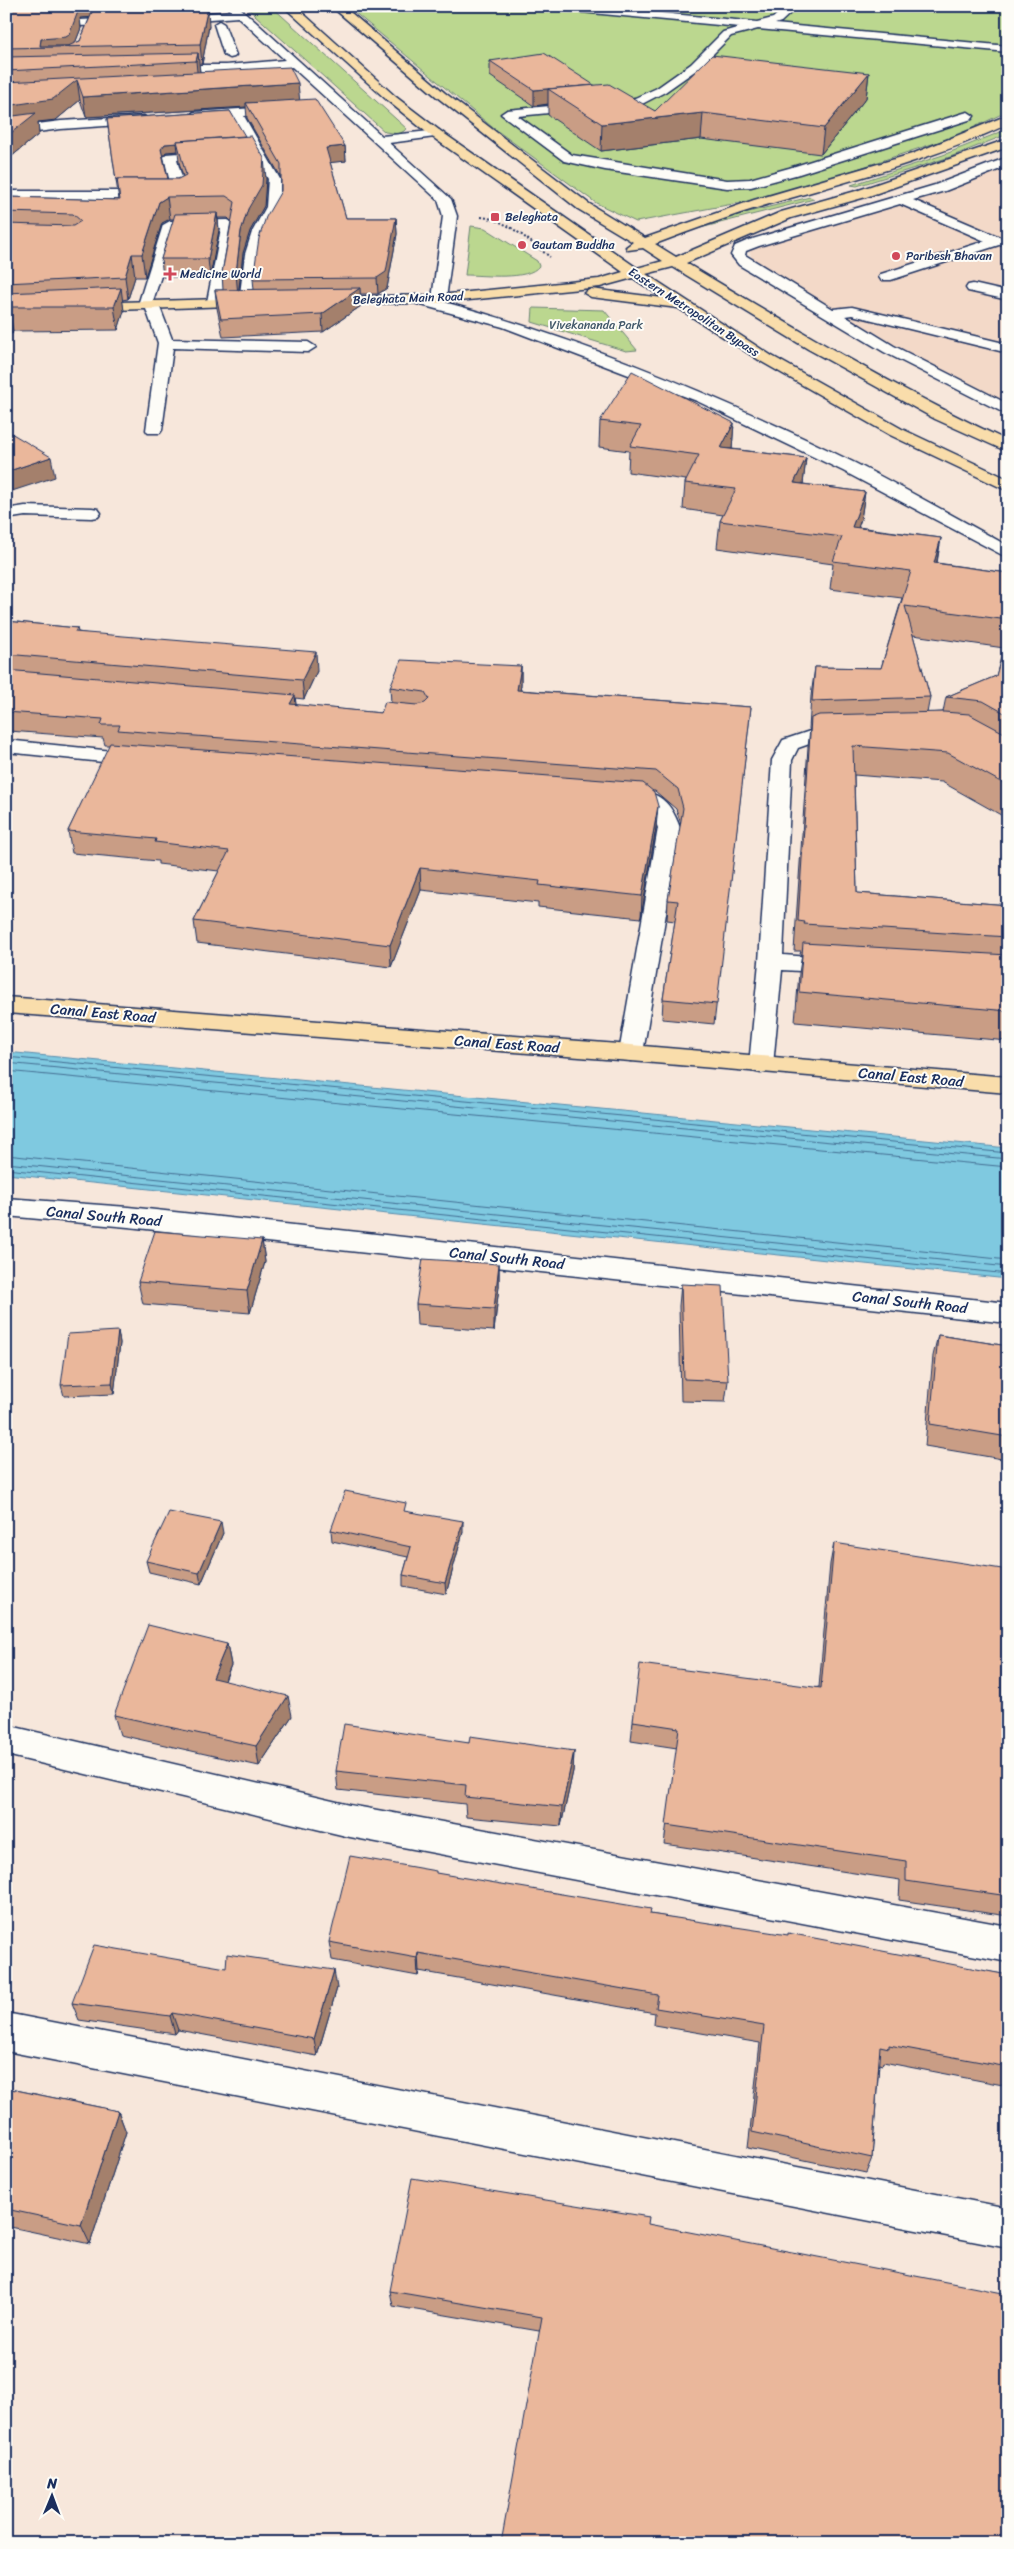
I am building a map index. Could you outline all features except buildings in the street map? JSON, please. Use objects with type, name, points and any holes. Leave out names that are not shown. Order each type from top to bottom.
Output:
[{"type":"main road","name":"Eastern Metropolitan Bypass","points":[[288,6],[392,99],[435,133],[608,256],[767,359],[888,427],[1008,486]]},
{"type":"main road","points":[[336,6],[441,95],[583,206],[813,346],[941,416],[1008,447]]},
{"type":"main road","points":[[539,291],[589,268],[608,256],[759,203],[831,183],[918,154],[1008,119]]},
{"type":"main road","points":[[539,291],[600,283],[675,262],[786,215],[931,171],[1008,142]]},
{"type":"main road","points":[[539,291],[629,296],[684,305]]},
{"type":"main road","name":"Beleghata Main Road","points":[[305,301],[439,298],[539,291]]},
{"type":"main road","points":[[76,307],[266,302]]},
{"type":"main road","name":"Canal East Road","points":[[6,1006],[632,1053],[1008,1085]]},
{"type":"street","points":[[205,6],[216,20],[226,55],[245,54]]},
{"type":"street","points":[[549,6],[1008,49]]},
{"type":"street","points":[[792,6],[777,20],[762,25],[733,30],[726,34],[695,66],[661,90],[638,101],[508,114],[568,158],[605,166],[726,184],[751,183],[794,171],[968,116]]},
{"type":"street","points":[[43,9],[37,20],[89,27],[136,21]]},
{"type":"street","points":[[155,20],[216,20],[236,10],[294,63],[307,80],[341,106],[433,188],[448,206],[450,216],[439,298]]},
{"type":"street","points":[[262,53],[282,52]]},
{"type":"street","points":[[163,56],[182,56]]},
{"type":"street","points":[[155,69],[222,72],[294,63]]},
{"type":"street","points":[[322,107],[341,106]]},
{"type":"street","points":[[186,117],[294,109]]},
{"type":"street","points":[[236,113],[274,179],[273,207],[259,232],[252,254],[246,302]]},
{"type":"street","points":[[6,132],[62,125],[157,119]]},
{"type":"street","points":[[380,140],[435,133]]},
{"type":"street","points":[[6,195],[69,198],[180,195],[170,156],[259,150]]},
{"type":"street","points":[[1008,161],[940,188],[851,216],[754,243],[740,249],[738,255],[744,262],[889,349],[1008,410]]},
{"type":"street","points":[[886,277],[997,241],[902,200]]},
{"type":"street","points":[[822,205],[851,216]]},
{"type":"street","points":[[154,430],[166,343],[148,305],[170,226],[228,224],[214,302]]},
{"type":"street","points":[[973,288],[1008,296]]},
{"type":"street","points":[[415,299],[508,324],[703,398],[849,467],[1008,553]]},
{"type":"street","points":[[832,314],[852,311],[1008,349]]},
{"type":"street","points":[[992,345],[1008,332]]},
{"type":"street","points":[[166,343],[308,347]]},
{"type":"street","points":[[6,514],[25,511],[92,513]]},
{"type":"street","points":[[760,1065],[771,962],[782,760],[790,744],[812,736],[871,735]]},
{"type":"street","points":[[6,746],[166,762]]},
{"type":"street","points":[[602,793],[648,797],[664,810],[669,828],[632,1053]]},
{"type":"street","points":[[771,962],[860,968]]},
{"type":"street","name":"Canal South Road","points":[[6,1207],[128,1217],[1008,1313]]},
{"type":"street","points":[[6,1740],[350,1821],[1008,1944]]},
{"type":"street","points":[[6,2032],[1008,2228]]},
{"type":"path","points":[[498,221],[552,259]]},
{"type":"shaded area","points":[[1008,166],[1008,405],[895,345],[752,259],[749,249],[932,195]]},
{"type":"green space","points":[[245,6],[271,6],[407,129],[399,134],[385,132]]},
{"type":"green space","points":[[347,6],[1008,6],[1008,111],[956,136],[821,181],[749,201],[636,222],[596,203],[492,127]]},
{"type":"green space","points":[[1008,129],[1008,134],[950,157],[857,186],[851,185],[943,155]]},
{"type":"green space","points":[[810,197],[814,199],[661,238],[655,235]]},
{"type":"green space","points":[[471,226],[485,228],[537,261],[539,266],[525,274],[465,275]]},
{"type":"green space","name":"Vivekananda Park","points":[[533,308],[604,310],[637,350],[626,351],[532,322]]},
{"type":"water","points":[[6,1052],[1008,1148],[1008,1279],[6,1174]]},
{"type":"place","name":"Beleghata","points":[[495,217]]},
{"type":"place","name":"Gautam Buddha","points":[[522,245]]},
{"type":"place","name":"Paribesh Bhavan","points":[[896,256]]},
{"type":"place","name":"Medicine World","points":[[170,274]]}]
